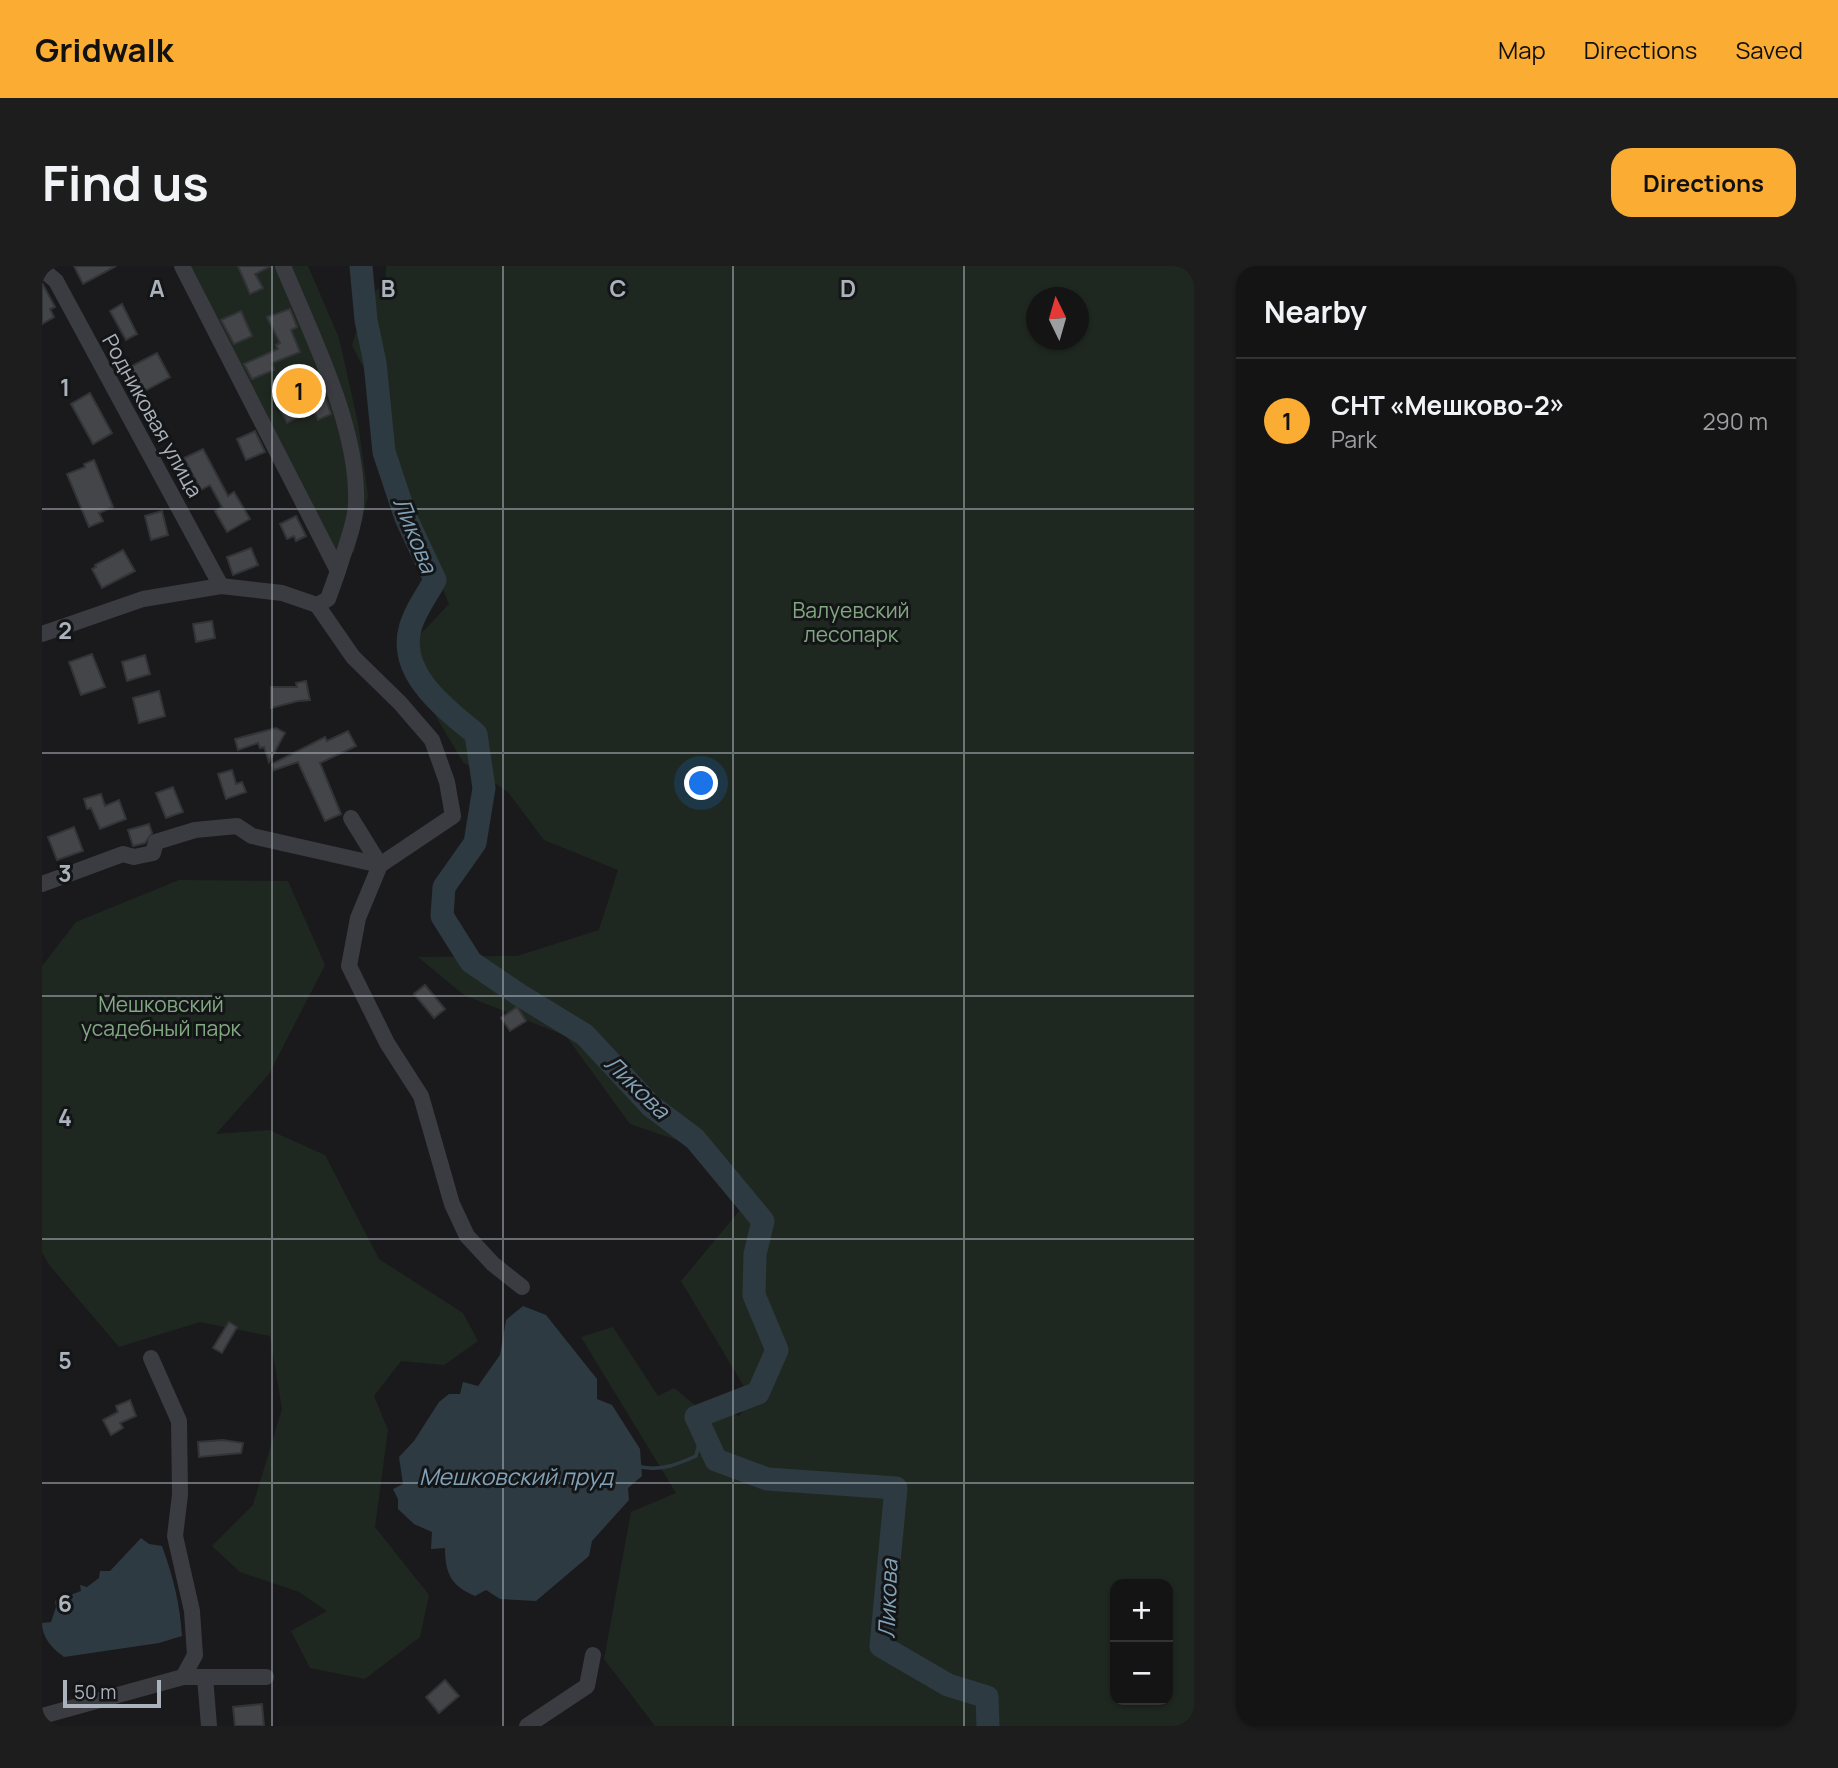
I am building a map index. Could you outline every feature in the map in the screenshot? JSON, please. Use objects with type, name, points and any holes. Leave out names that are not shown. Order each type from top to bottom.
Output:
[{"type":"street","points":[[182,266],[338,571]]},
{"type":"street","points":[[283,266],[335,394],[355,469],[356,507],[338,571],[328,599],[317,604]]},
{"type":"street","name":"Родниковая улица","points":[[42,269],[56,281],[221,586]]},
{"type":"street","points":[[42,634],[143,598],[221,586],[282,593],[317,604],[352,657],[400,703],[432,740],[447,782],[453,816],[380,865],[358,918],[349,966],[387,1042],[421,1096],[452,1204],[467,1236],[493,1264],[522,1287]]},
{"type":"street","points":[[351,818],[380,865]]},
{"type":"street","points":[[42,884],[123,854],[134,857],[153,853],[156,842],[195,830],[237,825],[252,836],[380,865]]},
{"type":"street","points":[[151,1358],[179,1421],[180,1495],[175,1536],[192,1611],[195,1655],[183,1677]]},
{"type":"street","points":[[527,1726],[587,1686],[593,1655]]},
{"type":"street","points":[[205,1676],[209,1726]]},
{"type":"street","points":[[42,1716],[183,1677],[266,1677]]},
{"type":"green space","points":[[185,266],[308,266],[339,338],[358,423],[368,496],[354,552],[331,556]]},
{"type":"green space","name":"Валуевский лесопарк","points":[[386,266],[1194,266],[1194,1726],[655,1726],[604,1659],[631,1512],[676,1493],[581,1337],[613,1327],[658,1396],[674,1388],[696,1406],[710,1404],[739,1416],[752,1400],[681,1281],[750,1198],[709,1151],[630,1124],[566,1036],[464,995],[418,957],[517,956],[599,930],[618,870],[544,840],[508,792],[463,762],[400,656],[449,604],[399,492],[381,403],[352,345],[366,301],[386,281]]},
{"type":"green space","name":"Мешковский усадебный парк","points":[[179,880],[288,881],[325,965],[269,1074],[216,1134],[269,1130],[325,1155],[379,1259],[463,1313],[478,1341],[444,1365],[401,1361],[374,1396],[388,1430],[375,1527],[429,1595],[420,1637],[365,1679],[310,1668],[291,1631],[327,1611],[299,1592],[240,1572],[212,1546],[253,1505],[282,1409],[270,1336],[200,1322],[119,1347],[42,1253],[42,966],[76,922]]},
{"type":"water","name":"Мешковский пруд","points":[[523,1306],[546,1315],[597,1379],[597,1399],[612,1405],[640,1449],[642,1476],[628,1488],[629,1500],[592,1541],[589,1556],[536,1601],[500,1599],[486,1590],[475,1596],[460,1588],[448,1572],[445,1548],[431,1549],[432,1532],[414,1524],[398,1509],[398,1499],[393,1489],[403,1484],[399,1457],[414,1441],[439,1402],[449,1394],[460,1394],[463,1382],[478,1386],[500,1355],[506,1320]]},
{"type":"water","points":[[141,1538],[149,1544],[162,1546],[175,1590],[182,1636],[159,1643],[64,1657],[49,1643],[42,1628],[42,1623],[51,1622],[56,1607],[55,1601],[81,1591],[80,1585],[87,1587],[99,1578],[100,1571],[110,1571]]},
{"type":"building","points":[[74,266],[116,266],[83,284]]},
{"type":"building","points":[[238,266],[271,266],[255,274],[263,288],[250,294]]},
{"type":"building","points":[[42,283],[55,307],[50,309],[54,317],[42,324]]},
{"type":"building","points":[[122,304],[137,334],[126,340],[110,311]]},
{"type":"building","points":[[290,309],[297,327],[291,330],[300,352],[272,363],[274,370],[252,379],[244,364],[278,349],[276,345],[280,343],[267,317]]},
{"type":"building","points":[[241,311],[252,336],[234,344],[221,320]]},
{"type":"building","points":[[157,353],[170,377],[143,392],[130,367]]},
{"type":"building","points":[[90,393],[112,433],[93,444],[71,404]]},
{"type":"building","points":[[324,394],[331,414],[318,420],[313,409],[287,423],[279,408],[292,402],[294,407]]},
{"type":"building","points":[[255,431],[265,452],[246,460],[237,439]]},
{"type":"building","points":[[203,449],[228,496],[234,492],[250,519],[227,532],[215,511],[222,507],[210,485],[201,490],[184,458]]},
{"type":"building","points":[[94,460],[113,507],[99,513],[103,521],[89,527],[67,474]]},
{"type":"building","points":[[162,511],[168,535],[151,540],[145,516]]},
{"type":"building","points":[[296,516],[306,536],[296,541],[294,536],[287,539],[280,524]]},
{"type":"building","points":[[251,548],[258,565],[233,575],[227,557]]},
{"type":"building","points":[[123,550],[135,571],[102,588],[92,569]]},
{"type":"building","points":[[212,621],[215,638],[196,642],[193,624]]},
{"type":"building","points":[[92,654],[105,687],[81,695],[69,662]]},
{"type":"building","points":[[145,655],[150,674],[127,681],[122,662]]},
{"type":"building","points":[[306,681],[310,700],[271,708],[271,687],[297,687],[296,683]]},
{"type":"building","points":[[159,691],[165,716],[139,723],[133,698]]},
{"type":"building","points":[[276,728],[285,733],[269,762],[264,747],[260,748],[258,743],[238,750],[235,739]]},
{"type":"building","points":[[348,731],[356,746],[320,763],[341,814],[325,821],[298,762],[274,770],[272,764],[325,737],[327,741]]},
{"type":"building","points":[[232,770],[236,784],[242,782],[246,792],[226,799],[218,774]]},
{"type":"building","points":[[173,787],[183,812],[166,818],[156,793]]},
{"type":"building","points":[[101,794],[105,806],[119,800],[126,819],[100,829],[84,799]]},
{"type":"building","points":[[149,824],[152,833],[145,843],[133,846],[128,830]]},
{"type":"building","points":[[74,827],[83,851],[57,860],[48,837]]},
{"type":"building","points":[[425,985],[445,1009],[434,1018],[414,994]]},
{"type":"building","points":[[517,1007],[526,1021],[510,1031],[501,1018]]},
{"type":"building","points":[[229,1322],[237,1327],[222,1353],[213,1348]]},
{"type":"building","points":[[130,1400],[136,1416],[120,1423],[123,1428],[111,1435],[103,1420],[118,1412],[116,1406]]},
{"type":"building","points":[[223,1440],[243,1443],[241,1453],[199,1457],[198,1442]]},
{"type":"building","points":[[445,1680],[459,1696],[439,1713],[426,1697]]},
{"type":"building","points":[[262,1704],[264,1726],[235,1726],[233,1707]]},
{"type":"waterway","name":"Ликова","points":[[361,266],[384,452],[406,518],[435,580],[410,629],[408,645],[411,661],[427,689],[476,734],[484,788],[475,843],[444,887],[442,916],[471,962],[585,1035],[651,1106],[695,1139],[763,1221],[755,1254],[754,1295],[777,1350],[758,1393],[696,1417],[716,1460],[767,1479],[896,1488],[881,1646],[948,1685],[987,1697],[988,1726]]},
{"type":"waterway","points":[[641,1467],[663,1467],[696,1456],[702,1431]]},
{"type":"place","name":"СНТ «Мешково-2»","points":[[299,391]]}]
